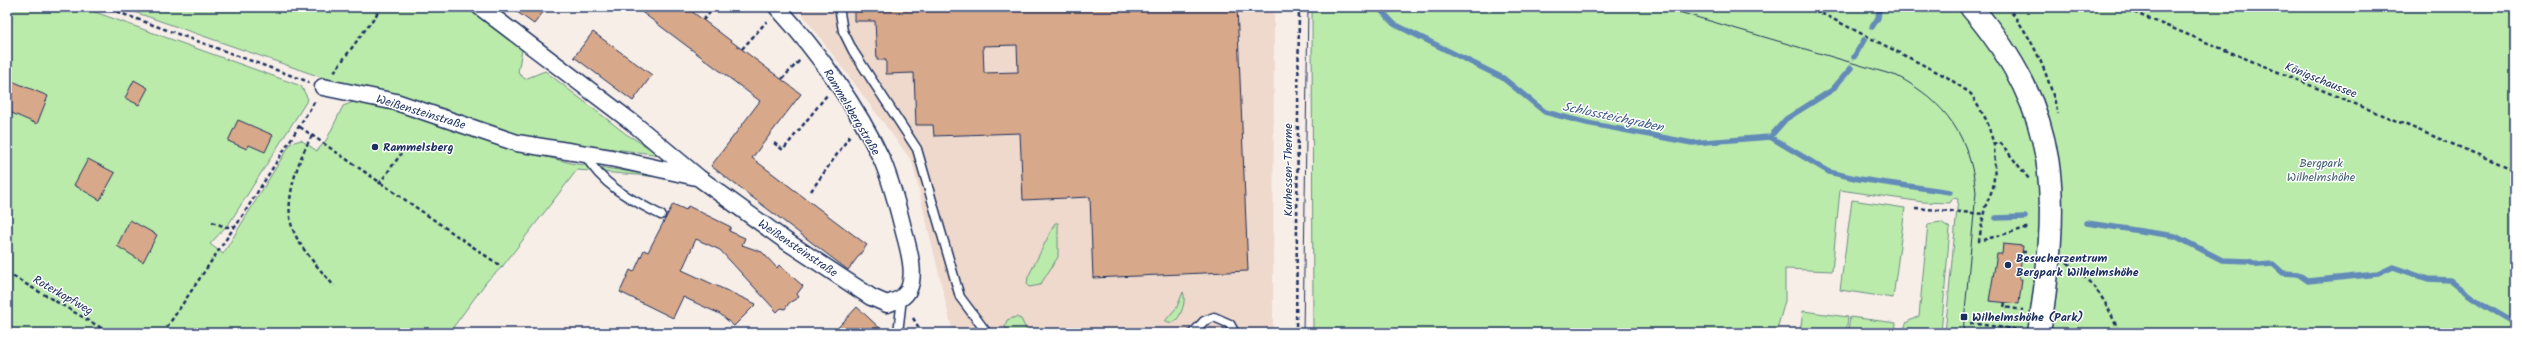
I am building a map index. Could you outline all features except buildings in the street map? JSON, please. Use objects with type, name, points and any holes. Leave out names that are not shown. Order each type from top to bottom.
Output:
[{"type":"main road","points":[[1971,7],[2008,57],[2027,89],[2040,121],[2048,158],[2051,224],[2047,280],[2039,333]]},
{"type":"street","name":"Weißensteinstraße","points":[[480,7],[633,123],[699,178],[786,241],[870,297],[887,304],[902,298]]},
{"type":"street","name":"Rammelsbergstraße","points":[[778,7],[812,47],[861,121],[882,160],[895,194],[910,253],[911,283],[902,298]]},
{"type":"street","name":"Weißensteinstraße","points":[[323,87],[396,102],[516,143],[699,178]]},
{"type":"lane","points":[[839,7],[843,31],[853,51],[917,149],[960,297],[987,333]]},
{"type":"lane","points":[[585,155],[595,172],[624,195],[661,215]]},
{"type":"lane","points":[[898,333],[902,298]]},
{"type":"lane","points":[[1193,333],[1204,321],[1214,317],[1230,324],[1235,333]]},
{"type":"path","points":[[104,7],[323,87]]},
{"type":"path","points":[[163,333],[236,226],[292,135],[300,127],[323,87],[382,7]]},
{"type":"path","points":[[703,20],[715,7]]},
{"type":"path","points":[[742,49],[778,7]]},
{"type":"path","name":"Kurhessen-Therme","points":[[1296,333],[1299,7]]},
{"type":"path","points":[[1809,7],[1947,77],[1971,94],[1987,121],[1994,145],[1995,180],[1984,214],[1979,241],[2038,225]]},
{"type":"path","name":"Königschaussee","points":[[2121,7],[2515,170]]},
{"type":"path","points":[[782,80],[812,47]]},
{"type":"path","points":[[774,143],[783,150],[836,84]]},
{"type":"path","points":[[811,191],[861,121]]},
{"type":"path","points":[[300,127],[379,184],[502,267]]},
{"type":"path","points":[[312,136],[292,182],[291,223],[308,254],[334,286]]},
{"type":"path","points":[[1994,145],[2000,142],[2034,186]]},
{"type":"path","points":[[379,184],[401,154]]},
{"type":"path","points":[[1915,208],[1984,214]]},
{"type":"path","points":[[212,222],[226,228],[236,226]]},
{"type":"path","points":[[2066,262],[2086,276],[2108,305],[2119,333]]},
{"type":"path","name":"Roterkopfweg","points":[[7,273],[110,333]]},
{"type":"path","points":[[2005,303],[2004,307],[2012,308]]},
{"type":"path","points":[[1970,323],[2011,329]]},
{"type":"path","points":[[2064,333],[2076,329],[2119,333],[2155,331],[2171,333]]},
{"type":"shaded area","points":[[797,7],[1274,7],[1273,333],[953,333],[912,161]]},
{"type":"green space","points":[[7,7],[81,7],[301,86],[308,99],[230,222],[210,244],[223,254],[291,143],[301,140],[317,151],[327,139],[343,106],[356,101],[403,111],[527,152],[571,163],[673,178],[577,170],[502,267],[487,281],[449,333],[7,333]]},
{"type":"green space","points":[[120,7],[464,7],[475,9],[522,49],[518,73],[525,79],[545,71],[626,134],[661,155],[519,137],[315,75]]},
{"type":"green space","name":"Bergpark Wilhelmshöhe","points":[[1312,7],[2515,7],[2515,333],[1945,333],[1958,199],[1953,198],[1950,203],[1923,202],[1840,190],[1832,271],[1785,269],[1785,301],[1776,333],[1313,333]]},
{"type":"green space","points":[[1852,200],[1905,208],[1893,298],[1840,290]]},
{"type":"green space","points":[[1941,222],[1950,228],[1941,333],[1902,333],[1907,322],[1919,316],[1928,224]]},
{"type":"green space","points":[[1055,223],[1058,223],[1058,257],[1040,285],[1029,287],[1027,285],[1028,277]]},
{"type":"green space","points":[[1183,292],[1184,304],[1181,313],[1173,323],[1165,321],[1177,307]]},
{"type":"green space","points":[[1803,311],[1848,317],[1846,333],[1800,333]]},
{"type":"green space","points":[[1016,317],[1021,319],[1028,333],[1018,333],[1007,330],[1005,327],[1007,320]]},
{"type":"green space","points":[[1850,317],[1896,323],[1895,333],[1848,333]]},
{"type":"waterway","name":"Schlossteichgraben","points":[[1378,7],[1394,24],[1503,78],[1545,112],[1587,123],[1692,143],[1770,137],[1786,119],[1832,90],[1851,68]]},
{"type":"waterway","name":"Schlossteichgraben","points":[[1872,27],[1878,18],[1879,10],[1884,7]]},
{"type":"waterway","name":"Schlossteichgraben","points":[[1854,57],[1864,40]]},
{"type":"waterway","points":[[1770,137],[1829,172],[1859,179],[1950,192]]},
{"type":"waterway","points":[[1996,218],[2025,217]]},
{"type":"waterway","points":[[2087,223],[2175,236],[2222,260],[2249,261],[2259,265],[2273,264],[2283,273],[2298,274],[2308,281],[2378,274],[2393,267],[2428,279],[2450,280],[2473,298],[2515,323]]},
{"type":"tram line","points":[[1303,333],[1308,7]]},
{"type":"tram line","points":[[1662,7],[1897,76],[1929,97],[1942,110],[1953,123],[1968,154],[1976,192],[1963,333]]},
{"type":"place","name":"Rammelsberg","points":[[375,147]]},
{"type":"place","name":"Besucherzentrum Bergpark Wilhelmshöhe","points":[[2008,265]]},
{"type":"place","name":"Wilhelmshöhe (Park)","points":[[1964,317]]}]
